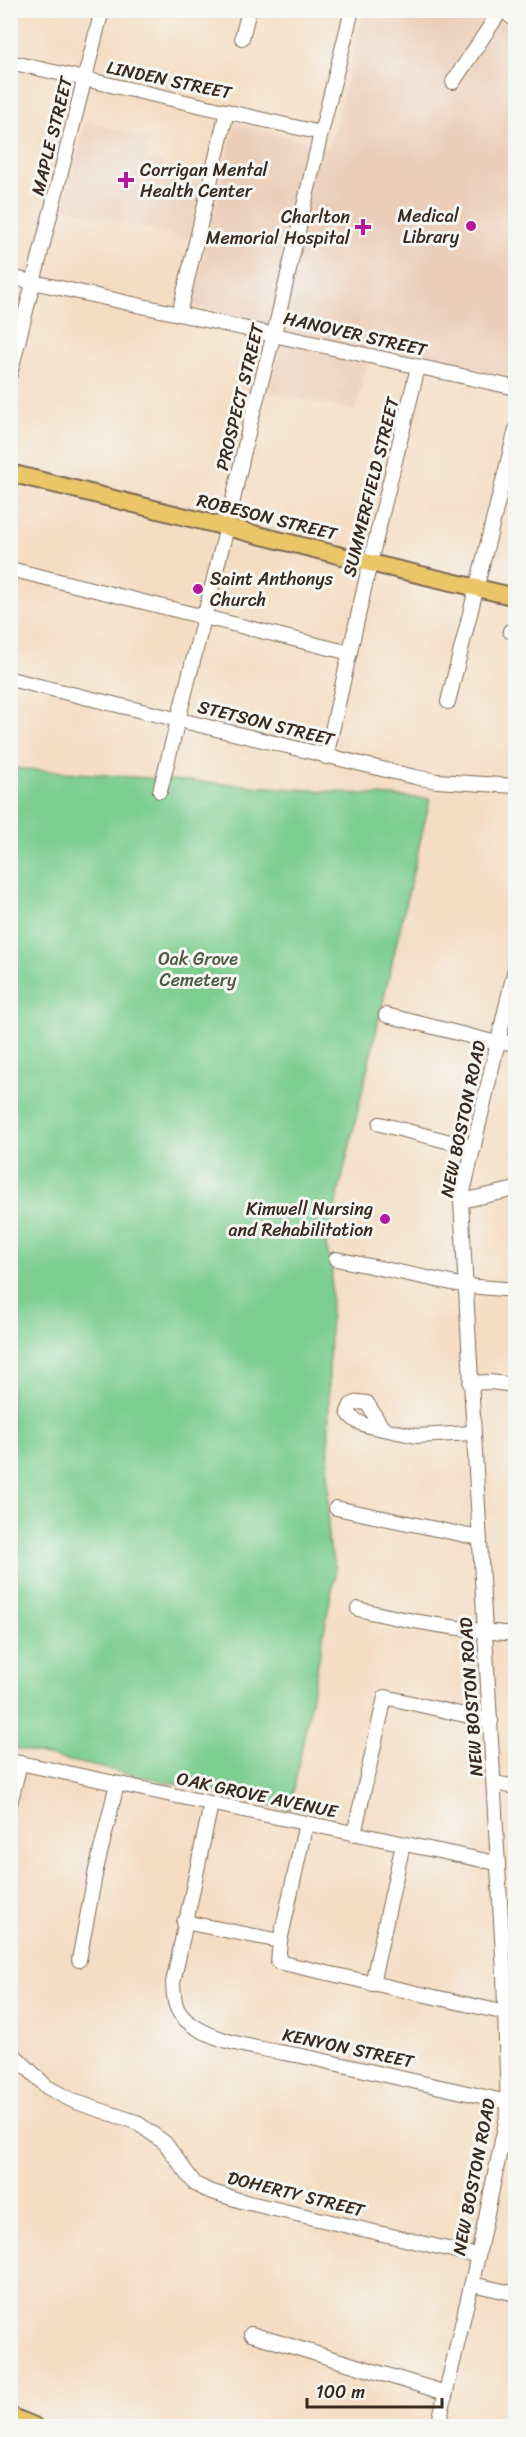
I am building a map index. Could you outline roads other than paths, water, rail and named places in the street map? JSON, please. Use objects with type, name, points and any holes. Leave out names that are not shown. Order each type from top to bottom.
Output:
[{"type":"main road","name":"ROBESON STREET","points":[[10,473],[516,597]]},
{"type":"main road","points":[[10,2416],[34,2427]]},
{"type":"street","name":"MAPLE STREET","points":[[10,375],[102,10]]},
{"type":"street","points":[[242,38],[249,10]]},
{"type":"street","name":"PROSPECT STREET","points":[[160,791],[352,10]]},
{"type":"street","points":[[453,82],[502,10],[516,21]]},
{"type":"street","name":"LINDEN STREET","points":[[10,62],[321,133]]},
{"type":"street","points":[[179,314],[227,111]]},
{"type":"street","name":"HANOVER STREET","points":[[10,277],[516,388]]},
{"type":"street","name":"SUMMERFIELD STREET","points":[[327,757],[370,563],[418,367]]},
{"type":"street","points":[[448,702],[516,429]]},
{"type":"street","points":[[10,568],[350,653]]},
{"type":"street","name":"STETSON STREET","points":[[10,679],[327,757],[437,781],[516,786]]},
{"type":"street","name":"NEW BOSTON ROAD","points":[[438,2427],[505,2135],[512,2073],[506,2013],[509,1953],[496,1863],[491,1721],[484,1632],[461,1201],[516,964]]},
{"type":"street","points":[[386,1015],[497,1043],[516,1042]]},
{"type":"street","points":[[380,1124],[474,1148]]},
{"type":"street","points":[[461,1201],[516,1189]]},
{"type":"street","points":[[336,1259],[466,1286],[516,1290]]},
{"type":"street","points":[[470,1383],[489,1382],[516,1385]]},
{"type":"street","points":[[383,1429],[417,1436],[473,1433]]},
{"type":"street","points":[[336,1508],[479,1538]]},
{"type":"street","points":[[358,1609],[393,1618],[484,1632],[516,1634]]},
{"type":"street","points":[[354,1834],[385,1697],[491,1721]]},
{"type":"street","points":[[10,1804],[15,1762]]},
{"type":"street","name":"OAK GROVE AVENUE","points":[[15,1762],[496,1863]]},
{"type":"street","points":[[494,1783],[516,1787]]},
{"type":"street","points":[[79,1960],[96,1870],[117,1784]]},
{"type":"street","points":[[211,1804],[184,1922],[280,1941]]},
{"type":"street","points":[[306,1823],[280,1941],[278,1962],[506,2013]]},
{"type":"street","points":[[372,1984],[403,1844]]},
{"type":"street","name":"KENYON STREET","points":[[184,1922],[173,1983],[175,2007],[184,2019],[213,2036],[508,2103]]},
{"type":"street","name":"DOHERTY STREET","points":[[10,2051],[47,2087],[73,2102],[133,2120],[165,2143],[195,2184],[209,2191],[244,2202],[478,2256]]},
{"type":"street","points":[[472,2284],[516,2294]]},
{"type":"street","points":[[251,2334],[446,2393]]},
{"type":"place","name":"Corrigan Mental Health Center","points":[[126,180]]},
{"type":"place","name":"Medical Library","points":[[471,226]]},
{"type":"place","name":"Charlton Memorial Hospital","points":[[363,227]]},
{"type":"place","name":"Saint Anthonys Church","points":[[198,589]]},
{"type":"place","name":"Kimwell Nursing and Rehabilitation","points":[[385,1219]]},
{"type":"park label","name":"Oak Grove Cemetery","points":[[198,969]]}]
